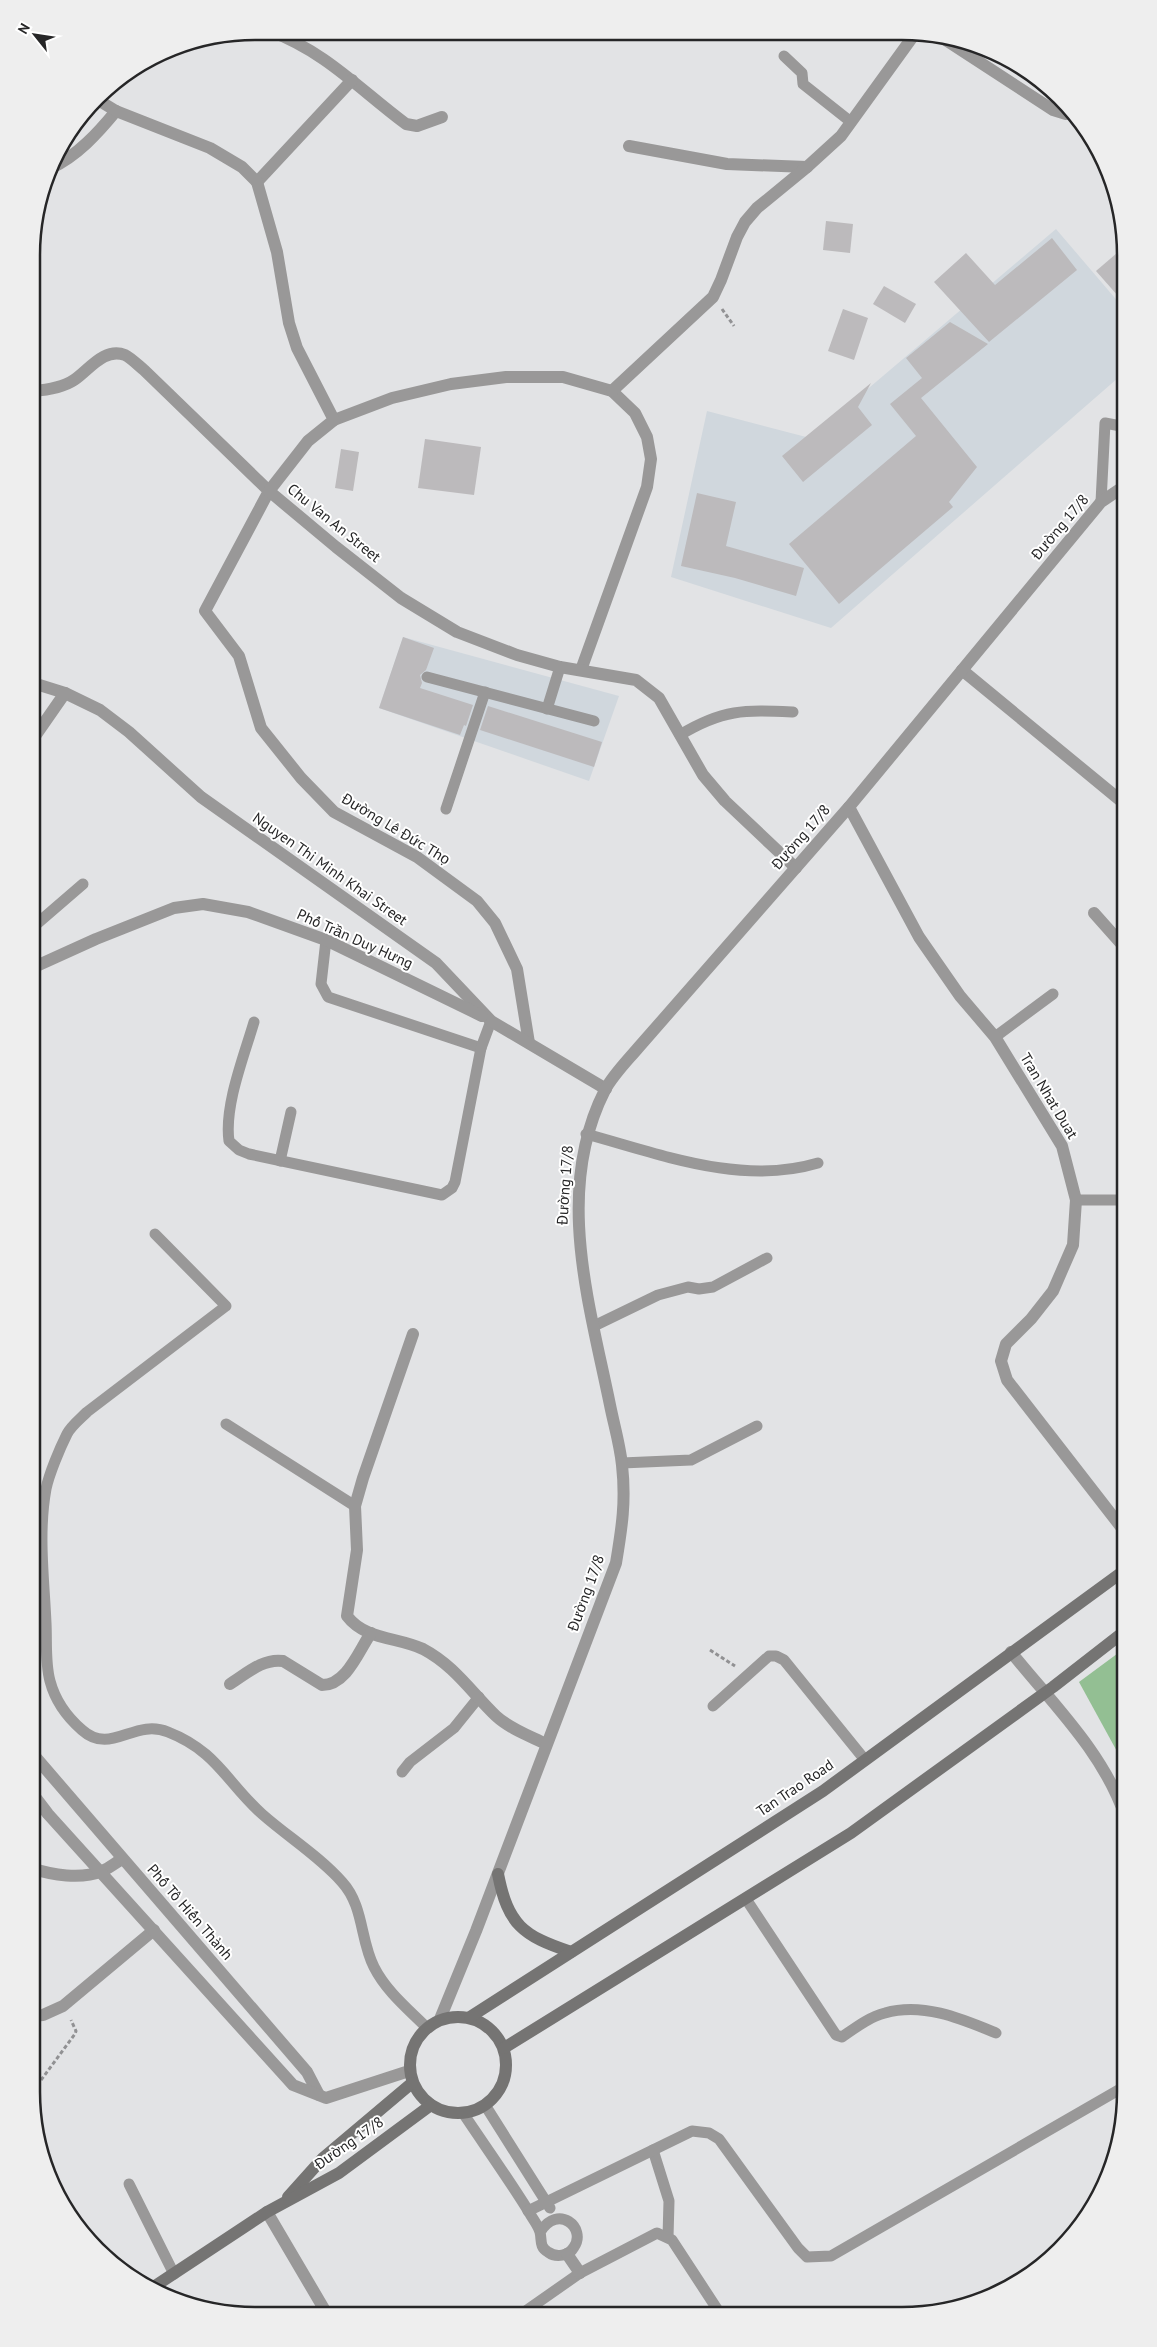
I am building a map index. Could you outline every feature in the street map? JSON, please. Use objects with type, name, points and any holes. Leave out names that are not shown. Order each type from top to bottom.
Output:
[{"type":"main road","name":"Tan Trao Road","points":[[470,2017],[823,1791],[1117,1576]]},
{"type":"main road","points":[[504,2048],[851,1832],[1044,1693],[1117,1637]]},
{"type":"main road","points":[[498,1874],[503,1901],[514,1921],[541,1942],[571,1952]]},
{"type":"main road","points":[[455,2016],[470,2017],[484,2024],[496,2034],[504,2048],[507,2064],[504,2080],[496,2094],[485,2105],[463,2114],[446,2112],[431,2105],[420,2096],[411,2077],[410,2055],[416,2040],[426,2027],[440,2019],[455,2016]]},
{"type":"main road","name":"Đường 17/8","points":[[283,2203],[323,2158],[411,2077]]},
{"type":"main road","name":"Đường 17/8","points":[[158,2284],[266,2212],[339,2173],[431,2105]]},
{"type":"street","points":[[291,40],[327,60],[406,124],[418,126],[442,117]]},
{"type":"street","points":[[612,391],[712,296],[722,280],[737,237],[745,222],[757,208],[841,136],[910,40]]},
{"type":"street","points":[[954,46],[1053,110],[1064,113]]},
{"type":"street","points":[[257,182],[352,80]]},
{"type":"street","points":[[103,103],[116,111],[210,148],[242,167],[257,182],[277,252],[289,323],[295,340],[334,420],[392,398],[451,384],[506,377],[563,377],[612,391],[635,413],[647,437],[651,459],[647,487],[581,670]]},
{"type":"street","points":[[61,161],[79,150],[102,129],[116,111]]},
{"type":"street","points":[[629,146],[727,164],[807,167]]},
{"type":"street","points":[[40,390],[54,389],[74,380],[95,362],[113,353],[125,356],[144,370],[269,491]]},
{"type":"street","name":"Chu Van An Street","points":[[334,420],[308,441],[269,491],[401,598],[457,632],[518,655],[560,667],[636,680],[659,698],[703,775],[725,801],[796,868]]},
{"type":"street","name":"Đường Lê Đức Thọ","points":[[269,491],[205,611],[239,656],[261,728],[301,778],[334,812],[417,857],[477,902],[495,923],[517,969],[529,1043]]},
{"type":"street","name":"Đường 17/8","points":[[440,2019],[498,1874],[616,1562],[624,1517],[622,1464],[594,1326],[578,1231],[580,1174],[586,1134],[606,1088],[638,1048],[849,807],[1101,502],[1117,491]]},
{"type":"street","points":[[962,670],[1117,798]]},
{"type":"street","name":"Nguyen Thi Minh Khai Street","points":[[40,685],[65,693],[100,710],[129,732],[201,798],[436,962],[492,1021],[606,1088]]},
{"type":"street","points":[[40,728],[65,693]]},
{"type":"street","name":"Tran Nhat Duat","points":[[849,807],[919,937],[960,996],[995,1036],[1062,1146],[1076,1200],[1073,1245],[1053,1291],[1031,1319],[1006,1344],[1001,1361],[1007,1380],[1117,1522]]},
{"type":"street","name":"Phố Trần Duy Hưng","points":[[40,964],[96,939],[174,908],[203,904],[248,912],[326,940],[492,1021]]},
{"type":"street","points":[[1094,913],[1117,940]]},
{"type":"street","points":[[413,1334],[355,1506],[358,1550],[347,1616],[361,1630],[422,1649],[457,1672],[479,1698],[506,1724],[546,1744]]},
{"type":"street","points":[[230,1684],[268,1660],[275,1660],[283,1661],[322,1685],[329,1685],[345,1673],[371,1633]]},
{"type":"street","points":[[1011,1652],[1095,1756],[1117,1794]]},
{"type":"street","name":"Phố Tô Hiến Thành","points":[[40,1762],[307,2072],[319,2095]]},
{"type":"street","points":[[40,1803],[294,2086],[326,2098],[411,2077]]},
{"type":"street","points":[[40,1871],[50,1874],[74,1875],[100,1872],[122,1859]]},
{"type":"street","points":[[40,2015],[63,2006],[154,1930]]},
{"type":"street","points":[[266,2212],[322,2307]]},
{"type":"street","points":[[567,2254],[580,2273]]},
{"type":"lane","points":[[784,56],[802,73],[803,84],[851,122]]},
{"type":"lane","points":[[1101,502],[1105,423],[1117,425]]},
{"type":"lane","points":[[547,709],[560,667]]},
{"type":"lane","points":[[427,677],[594,722]]},
{"type":"lane","points":[[446,809],[485,692]]},
{"type":"lane","points":[[680,735],[704,721],[743,710],[793,712]]},
{"type":"lane","points":[[40,921],[83,884]]},
{"type":"lane","points":[[326,940],[321,984],[328,997],[481,1048]]},
{"type":"lane","points":[[995,1036],[1053,994]]},
{"type":"lane","points":[[254,1022],[234,1094],[227,1128],[229,1141],[239,1150],[249,1154],[442,1195],[452,1188],[455,1182],[481,1048],[492,1021]]},
{"type":"lane","points":[[280,1161],[291,1112]]},
{"type":"lane","points":[[586,1134],[690,1162],[743,1170],[798,1169],[818,1163]]},
{"type":"lane","points":[[1076,1200],[1117,1200]]},
{"type":"lane","points":[[155,1234],[226,1306],[87,1412],[68,1432],[46,1487],[41,1537],[47,1658],[50,1682],[59,1702],[70,1718],[95,1739],[105,1741],[123,1734],[152,1728],[167,1731],[188,1741],[216,1762],[260,1812],[344,1883],[359,1909],[374,1966],[390,1991],[426,2027]]},
{"type":"lane","points":[[594,1326],[658,1296],[688,1287],[699,1289],[713,1287],[767,1258]]},
{"type":"lane","points":[[226,1424],[355,1506]]},
{"type":"lane","points":[[622,1464],[690,1460],[757,1426]]},
{"type":"lane","points":[[713,1706],[769,1656],[776,1656],[784,1660],[865,1760]]},
{"type":"lane","points":[[402,1772],[410,1762],[454,1728],[479,1698]]},
{"type":"lane","points":[[746,1899],[836,2035],[842,2037],[869,2019],[886,2012],[908,2010],[954,2015],[996,2033]]},
{"type":"lane","points":[[528,2211],[692,2131],[709,2132],[719,2139],[798,2248],[807,2257],[831,2256],[1117,2091]]},
{"type":"lane","points":[[485,2105],[547,2202],[555,2218]]},
{"type":"lane","points":[[463,2114],[528,2211],[540,2232],[540,2243],[546,2252],[556,2256],[567,2254],[575,2247],[578,2236],[574,2226],[566,2219],[555,2218],[546,2223],[540,2232]]},
{"type":"lane","points":[[653,2150],[669,2201],[668,2237]]},
{"type":"lane","points":[[129,2184],[174,2274]]},
{"type":"lane","points":[[531,2307],[580,2273],[657,2234],[672,2240],[716,2307]]},
{"type":"path","points":[[710,1650],[748,1674]]},
{"type":"path","points":[[41,2080],[76,2034],[75,2027],[63,2006]]},
{"type":"shaded area","points":[[1056,229],[1117,300],[1117,379],[831,628],[671,577],[707,411],[810,438]]},
{"type":"shaded area","points":[[403,637],[619,696],[589,781],[379,708]]},
{"type":"green space","points":[[1117,1654],[1117,1751],[1079,1682]]},
{"type":"building","points":[[826,221],[853,224],[850,253],[823,250]]},
{"type":"building","points":[[1052,238],[1077,270],[989,342],[934,282],[966,253],[995,285]]},
{"type":"building","points":[[1117,253],[1117,295],[1096,271]]},
{"type":"building","points":[[884,286],[916,304],[905,323],[873,304]]},
{"type":"building","points":[[843,309],[868,318],[854,360],[828,351]]},
{"type":"building","points":[[950,322],[988,344],[921,398],[977,467],[949,502],[953,507],[839,604],[789,544],[916,436],[890,404],[922,378],[906,358]]},
{"type":"building","points":[[871,383],[858,407],[872,425],[803,482],[782,456]]},
{"type":"building","points":[[425,439],[481,447],[474,495],[418,488]]},
{"type":"building","points":[[341,449],[359,452],[353,491],[335,488]]},
{"type":"building","points":[[697,493],[736,502],[726,546],[804,568],[796,596],[735,578],[681,566]]},
{"type":"building","points":[[403,637],[434,648],[426,670],[420,675],[422,683],[420,688],[473,705],[466,726],[464,725],[460,735],[379,708]]},
{"type":"building","points":[[488,706],[602,742],[594,767],[480,730]]}]
